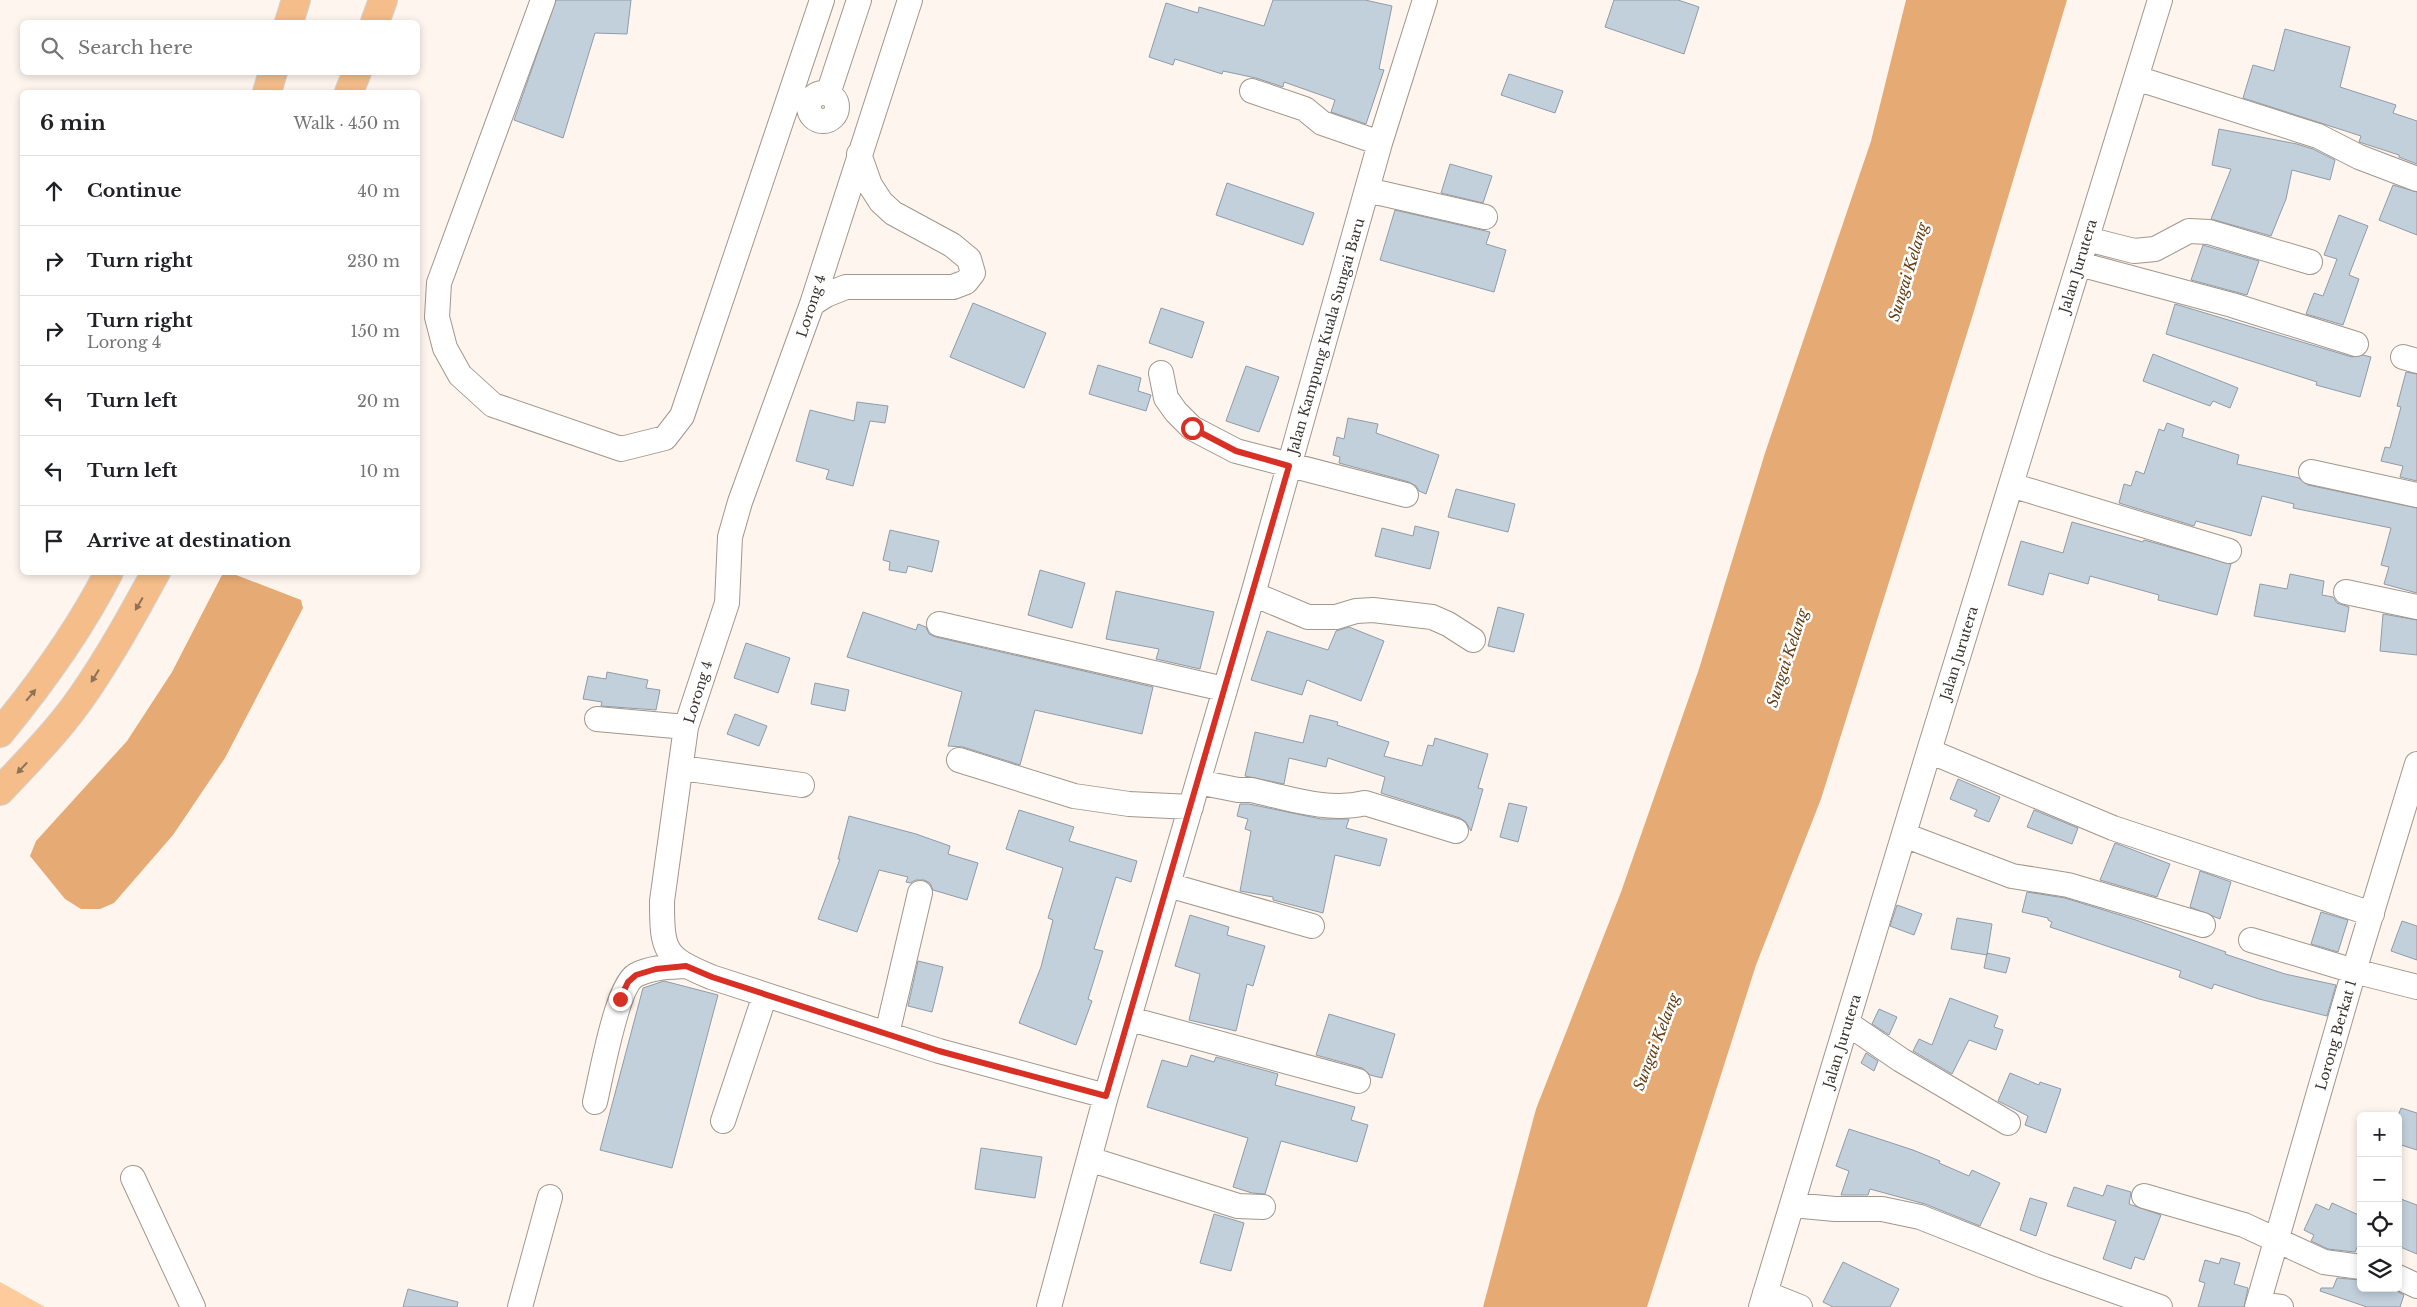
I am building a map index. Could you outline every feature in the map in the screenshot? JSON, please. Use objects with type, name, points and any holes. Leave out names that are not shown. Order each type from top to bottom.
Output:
[{"type":"highway","points":[[290,20],[296,0]]},
{"type":"highway","points":[[376,20],[384,0]]},
{"type":"highway","points":[[268,90],[272,75]]},
{"type":"highway","points":[[351,90],[356,75]]},
{"type":"highway","points":[[0,733],[37,688],[70,642],[107,575]]},
{"type":"highway","points":[[0,791],[43,745],[83,695],[121,635],[154,575]]},
{"type":"street","points":[[543,0],[440,283],[437,318],[445,348],[460,375],[493,405],[621,449],[665,438],[682,416],[822,0]]},
{"type":"street","points":[[828,94],[859,0]]},
{"type":"street","name":"Lorong 4","points":[[910,0],[812,304],[753,472],[740,502],[730,537],[727,603],[686,726],[682,768],[662,901],[662,930],[667,950],[686,966],[939,1051],[1106,1096]]},
{"type":"street","name":"Jalan Jurutera","points":[[1763,1300],[1929,751],[2160,0]]},
{"type":"street","name":"Jalan Kampung Kuala Sungai Baru","points":[[1049,1307],[1106,1096],[1253,594],[1418,2]]},
{"type":"street","points":[[2136,78],[2318,136],[2358,157],[2417,178]]},
{"type":"street","points":[[1252,91],[1305,109],[1322,123],[1380,143]]},
{"type":"street","points":[[812,304],[826,295],[846,287],[953,287],[966,282],[973,273],[970,258],[952,245],[893,213],[881,202],[870,185],[859,154]]},
{"type":"street","points":[[1367,190],[1485,217]]},
{"type":"street","points":[[2086,239],[2134,251],[2155,249],[2189,231],[2209,232],[2310,262]]},
{"type":"street","points":[[2079,264],[2232,305],[2356,344]]},
{"type":"street","points":[[1161,373],[1166,398],[1176,412],[1192,428],[1236,451],[1406,495]]},
{"type":"street","points":[[2311,472],[2417,495]]},
{"type":"street","points":[[2011,485],[2229,551]]},
{"type":"street","points":[[2346,592],[2417,607]]},
{"type":"street","points":[[1253,594],[1308,617],[1336,617],[1356,611],[1373,610],[1432,617],[1448,624],[1473,640]]},
{"type":"street","points":[[939,624],[1224,689]]},
{"type":"street","points":[[597,719],[686,726]]},
{"type":"street","points":[[1929,751],[2113,828],[2372,914]]},
{"type":"street","points":[[959,760],[1074,796],[1129,804],[1190,807]]},
{"type":"street","name":"Lorong Berkat 1","points":[[2265,1306],[2276,1241],[2354,971],[2411,799],[2417,764]]},
{"type":"street","points":[[682,768],[802,785]]},
{"type":"street","points":[[1198,782],[1238,790],[1251,790],[1333,807],[1350,807],[1365,804],[1456,831]]},
{"type":"street","points":[[1904,835],[2012,876],[2068,885],[2203,926]]},
{"type":"street","points":[[1168,885],[1312,926]]},
{"type":"street","points":[[887,1034],[920,894]]},
{"type":"street","points":[[2251,940],[2354,971],[2417,987]]},
{"type":"street","points":[[595,1102],[620,999],[628,982],[636,975],[656,969],[686,966]]},
{"type":"street","points":[[723,1121],[765,994]]},
{"type":"street","points":[[1130,1019],[1358,1081]]},
{"type":"street","points":[[1847,1023],[1901,1060],[2008,1123]]},
{"type":"street","points":[[1089,1159],[1238,1206],[1262,1207]]},
{"type":"street","points":[[133,1178],[193,1307]]},
{"type":"street","points":[[2144,1196],[2244,1225],[2324,1262],[2357,1266]]},
{"type":"street","points":[[520,1307],[550,1197]]},
{"type":"street","points":[[1792,1205],[1835,1209],[1882,1209],[1920,1217],[2044,1266],[2160,1307]]},
{"type":"street","points":[[2402,1279],[2417,1286]]},
{"type":"street","points":[[1763,1300],[1800,1307]]},
{"type":"shaded area","points":[[0,1282],[45,1307],[0,1307]]},
{"type":"water","name":"Sungai Kelang","points":[[1906,0],[2067,0],[1974,311],[1821,799],[1756,965],[1647,1307],[1483,1307],[1536,1109],[1621,892],[1699,669],[1765,453],[1871,141]]},
{"type":"water","points":[[222,575],[236,575],[301,600],[303,608],[225,758],[173,835],[114,903],[100,909],[81,909],[65,899],[30,856],[36,841],[127,741],[172,672]]},
{"type":"building","points":[[556,0],[631,0],[627,34],[595,33],[563,138],[514,120]]},
{"type":"building","points":[[1273,0],[1365,0],[1392,6],[1379,69],[1384,70],[1366,124],[1331,112],[1335,100],[1284,82],[1283,87],[1256,78],[1223,71],[1222,74],[1175,59],[1173,65],[1149,57],[1166,3],[1198,13],[1199,7],[1264,26]]},
{"type":"building","points":[[1614,0],[1678,0],[1699,7],[1684,54],[1605,27]]},
{"type":"building","points":[[2285,29],[2350,47],[2340,87],[2396,105],[2393,113],[2417,121],[2417,164],[2399,157],[2399,155],[2359,142],[2361,136],[2243,98],[2253,65],[2274,71]]},
{"type":"building","points":[[1509,74],[1563,91],[1555,113],[1501,95]]},
{"type":"building","points":[[2219,129],[2297,144],[2313,149],[2335,160],[2330,180],[2292,170],[2286,199],[2271,236],[2211,219],[2231,169],[2212,165]]},
{"type":"building","points":[[1450,164],[1492,176],[1483,203],[1441,193]]},
{"type":"building","points":[[1227,183],[1314,213],[1303,245],[1216,215]]},
{"type":"building","points":[[2393,185],[2417,192],[2417,235],[2379,220]]},
{"type":"building","points":[[1395,210],[1490,232],[1486,244],[1506,250],[1494,292],[1380,260]]},
{"type":"building","points":[[2339,215],[2368,226],[2349,275],[2359,279],[2343,325],[2306,314],[2314,293],[2323,296],[2337,259],[2324,255]]},
{"type":"building","points":[[2203,245],[2259,261],[2247,295],[2191,280]]},
{"type":"building","points":[[973,303],[1046,333],[1024,388],[950,357]]},
{"type":"building","points":[[2175,304],[2352,357],[2363,355],[2371,357],[2360,397],[2316,385],[2317,382],[2166,334]]},
{"type":"building","points":[[1161,308],[1204,322],[1192,358],[1149,343]]},
{"type":"building","points":[[2153,354],[2238,388],[2230,408],[2213,401],[2210,406],[2143,381]]},
{"type":"building","points":[[1098,365],[1141,378],[1138,391],[1151,395],[1146,411],[1089,394]]},
{"type":"building","points":[[1246,366],[1279,377],[1259,432],[1226,421]]},
{"type":"building","points":[[2406,372],[2417,374],[2417,481],[2400,477],[2403,466],[2381,461],[2385,447],[2390,448],[2401,407],[2397,406]]},
{"type":"building","points":[[857,402],[888,406],[885,423],[870,421],[853,486],[826,479],[829,470],[796,461],[810,410],[854,421]]},
{"type":"building","points":[[1348,418],[1378,424],[1376,433],[1439,455],[1426,494],[1419,491],[1416,486],[1409,482],[1339,463],[1340,457],[1333,455],[1337,437],[1344,439]]},
{"type":"building","points":[[2167,423],[2184,429],[2182,437],[2239,455],[2237,464],[2299,478],[2308,485],[2417,508],[2417,593],[2384,584],[2389,567],[2381,565],[2391,528],[2293,508],[2294,504],[2262,496],[2251,536],[2196,521],[2194,526],[2119,503],[2124,484],[2131,486],[2136,471],[2144,474],[2159,429],[2164,431]]},
{"type":"building","points":[[1456,489],[1515,504],[1508,532],[1448,517]]},
{"type":"building","points":[[2072,522],[2231,564],[2217,615],[2158,600],[2159,595],[2090,576],[2088,584],[2049,573],[2043,595],[2008,585],[2021,541],[2063,553]]},
{"type":"building","points":[[1415,526],[1439,532],[1430,569],[1375,556],[1382,528],[1413,536]]},
{"type":"building","points":[[890,530],[939,541],[932,572],[908,566],[906,573],[889,570],[890,562],[883,560]]},
{"type":"building","points":[[1040,570],[1085,583],[1072,628],[1028,615]]},
{"type":"building","points":[[2290,574],[2324,581],[2322,595],[2333,597],[2337,603],[2349,607],[2345,632],[2254,616],[2260,584],[2287,589]]},
{"type":"building","points":[[1116,591],[1214,612],[1200,669],[1156,659],[1159,649],[1106,639]]},
{"type":"building","points":[[1498,607],[1524,614],[1514,652],[1488,646]]},
{"type":"building","points":[[863,612],[916,630],[918,624],[926,627],[929,634],[936,637],[1153,687],[1142,734],[1035,710],[1020,765],[963,747],[948,746],[962,692],[847,657]]},
{"type":"building","points":[[2383,614],[2417,620],[2417,655],[2380,651]]},
{"type":"building","points":[[1349,627],[1384,641],[1361,701],[1307,680],[1302,695],[1251,680],[1267,631],[1328,650],[1336,631]]},
{"type":"building","points":[[746,643],[790,658],[778,693],[734,678]]},
{"type":"building","points":[[607,672],[648,680],[646,688],[660,690],[656,710],[601,706],[602,702],[583,699],[588,676],[606,679]]},
{"type":"building","points":[[815,683],[849,690],[845,711],[811,704]]},
{"type":"building","points":[[735,714],[767,726],[759,746],[727,734]]},
{"type":"building","points":[[1310,715],[1338,722],[1337,725],[1389,742],[1384,756],[1422,766],[1428,745],[1433,746],[1435,738],[1488,754],[1478,788],[1483,789],[1471,831],[1466,822],[1460,818],[1381,793],[1385,777],[1328,758],[1326,767],[1289,758],[1284,784],[1245,776],[1255,732],[1303,743]]},
{"type":"building","points":[[1958,779],[2000,797],[1989,822],[1974,816],[1977,810],[1950,799]]},
{"type":"building","points":[[1509,803],[1527,807],[1518,842],[1500,837]]},
{"type":"building","points":[[1240,804],[1249,804],[1321,819],[1349,819],[1346,828],[1387,839],[1380,866],[1335,855],[1323,913],[1273,900],[1273,897],[1240,891],[1251,831],[1245,829],[1248,819],[1237,816]]},
{"type":"building","points":[[1019,810],[1074,827],[1069,841],[1137,861],[1131,882],[1116,877],[1094,949],[1103,951],[1088,999],[1092,1001],[1076,1045],[1019,1023],[1041,967],[1053,920],[1048,918],[1063,868],[1006,849]]},
{"type":"building","points":[[2034,810],[2078,828],[2072,844],[2027,827]]},
{"type":"building","points":[[849,816],[916,834],[950,846],[948,854],[978,863],[967,900],[933,890],[930,883],[924,880],[916,880],[910,883],[906,882],[908,877],[879,870],[857,932],[818,919],[840,859],[838,859]]},
{"type":"building","points":[[2115,843],[2170,864],[2157,897],[2100,880]]},
{"type":"building","points":[[2200,871],[2231,882],[2220,919],[2190,907]]},
{"type":"building","points":[[2027,892],[2065,898],[2136,920],[2226,952],[2225,954],[2285,974],[2336,985],[2327,1016],[2259,999],[2214,984],[2212,989],[2179,977],[2181,971],[2050,927],[2052,922],[2048,918],[2022,912]]},
{"type":"building","points":[[1897,905],[1922,914],[1914,935],[1890,926]]},
{"type":"building","points":[[2321,912],[2348,920],[2338,952],[2311,944]]},
{"type":"building","points":[[1190,915],[1229,927],[1227,935],[1265,946],[1253,986],[1247,984],[1236,1031],[1189,1020],[1200,974],[1175,966]]},
{"type":"building","points":[[1957,918],[1992,924],[1987,955],[1951,949]]},
{"type":"building","points":[[2402,921],[2417,926],[2417,960],[2391,951]]},
{"type":"building","points":[[1987,953],[2010,958],[2006,973],[1984,968]]},
{"type":"building","points":[[918,961],[943,967],[932,1012],[908,1006]]},
{"type":"building","points":[[664,981],[718,995],[672,1168],[600,1150],[643,988]]},
{"type":"building","points":[[1950,998],[1998,1016],[1994,1027],[2003,1030],[1996,1050],[1969,1040],[1952,1074],[1913,1051],[1919,1039],[1932,1045]]},
{"type":"building","points":[[1879,1009],[1897,1017],[1889,1035],[1872,1024]]},
{"type":"building","points":[[1329,1014],[1395,1034],[1382,1078],[1370,1075],[1362,1068],[1316,1055]]},
{"type":"building","points":[[1866,1053],[1878,1061],[1874,1071],[1861,1063]]},
{"type":"building","points":[[1191,1055],[1214,1062],[1216,1057],[1278,1074],[1275,1085],[1355,1107],[1351,1120],[1368,1125],[1357,1162],[1281,1141],[1265,1194],[1252,1193],[1233,1187],[1248,1138],[1147,1107],[1162,1060],[1187,1067]]},
{"type":"building","points":[[2010,1073],[2039,1085],[2040,1082],[2061,1089],[2046,1133],[2025,1125],[2028,1116],[1998,1101]]},
{"type":"building","points":[[2401,1108],[2417,1113],[2417,1150],[2402,1145],[2402,1112],[2400,1112]]},
{"type":"building","points":[[1849,1129],[1913,1150],[1969,1176],[1972,1170],[2000,1183],[1980,1226],[1925,1204],[1870,1189],[1868,1195],[1841,1195],[1849,1171],[1836,1166]]},
{"type":"building","points":[[981,1148],[1042,1157],[1035,1198],[975,1189]]},
{"type":"building","points":[[2107,1185],[2131,1192],[2129,1204],[2161,1215],[2144,1260],[2135,1257],[2131,1269],[2103,1259],[2116,1221],[2067,1206],[2074,1187],[2103,1196]]},
{"type":"building","points":[[2030,1198],[2047,1203],[2036,1236],[2020,1230]]},
{"type":"building","points":[[2402,1199],[2417,1205],[2417,1254],[2402,1248]]},
{"type":"building","points":[[2332,1203],[2357,1214],[2357,1248],[2355,1252],[2328,1249],[2311,1241],[2314,1235],[2304,1230],[2316,1204],[2329,1210]]},
{"type":"building","points":[[1214,1214],[1244,1223],[1231,1271],[1200,1263]]},
{"type":"building","points":[[2221,1258],[2240,1263],[2234,1284],[2248,1288],[2244,1307],[2198,1307],[2205,1283],[2199,1281],[2205,1260],[2219,1264]]},
{"type":"building","points":[[1843,1262],[1899,1289],[1890,1307],[1833,1307],[1823,1302]]},
{"type":"building","points":[[2337,1278],[2357,1280],[2357,1292],[2398,1292],[2404,1295],[2400,1307],[2367,1307],[2320,1291],[2321,1288],[2333,1288]]},
{"type":"building","points":[[408,1289],[458,1302],[457,1307],[403,1307]]},
{"type":"route","points":[[620,999],[628,982],[636,975],[656,969],[686,966],[712,977],[939,1051],[1106,1096],[1130,1019],[1289,466],[1236,451],[1192,428]]}]
